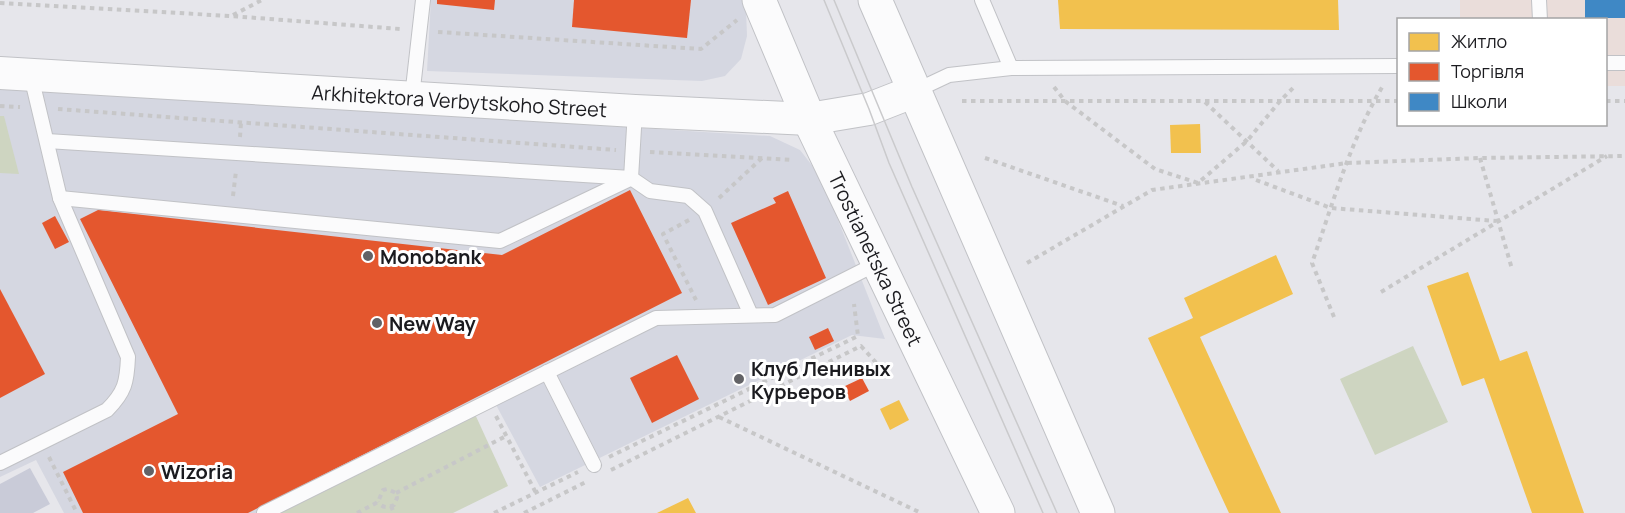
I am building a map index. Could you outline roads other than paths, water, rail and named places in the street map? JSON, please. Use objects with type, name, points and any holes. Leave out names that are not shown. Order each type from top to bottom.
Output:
[{"type":"main road","name":"Trostianetska Street","points":[[759,0],[810,119],[998,513]]},
{"type":"main road","points":[[874,0],[1098,513]]},
{"type":"street","name":"Arkhitektora Verbytskoho Street","points":[[0,73],[635,111],[810,119],[869,109],[915,91]]},
{"type":"lane","points":[[412,97],[423,0]]},
{"type":"lane","points":[[982,0],[1011,68]]},
{"type":"lane","points":[[1539,0],[1540,18]]},
{"type":"lane","points":[[1607,63],[1625,63]]},
{"type":"lane","points":[[915,91],[949,75],[1011,68],[1397,66]]},
{"type":"lane","points":[[0,463],[107,410],[120,397],[127,379],[128,357],[60,198],[32,76]]},
{"type":"lane","points":[[631,178],[635,111]]},
{"type":"lane","points":[[47,141],[631,178],[650,191],[688,196],[705,211],[751,315]]},
{"type":"lane","points":[[60,198],[500,241],[631,178]]},
{"type":"lane","points":[[264,513],[487,400],[656,318],[776,315],[878,263]]},
{"type":"lane","points":[[547,372],[598,471]]},
{"type":"tram line","points":[[824,0],[889,163],[1043,513]]},
{"type":"tram line","points":[[834,0],[912,187],[1057,513]]},
{"type":"place","name":"Monobank","points":[[368,256]]},
{"type":"place","name":"New Way","points":[[377,323]]},
{"type":"place","name":"Клуб Ленивых Курьеров","points":[[739,379]]},
{"type":"place","name":"Wizoria","points":[[149,471]]}]
